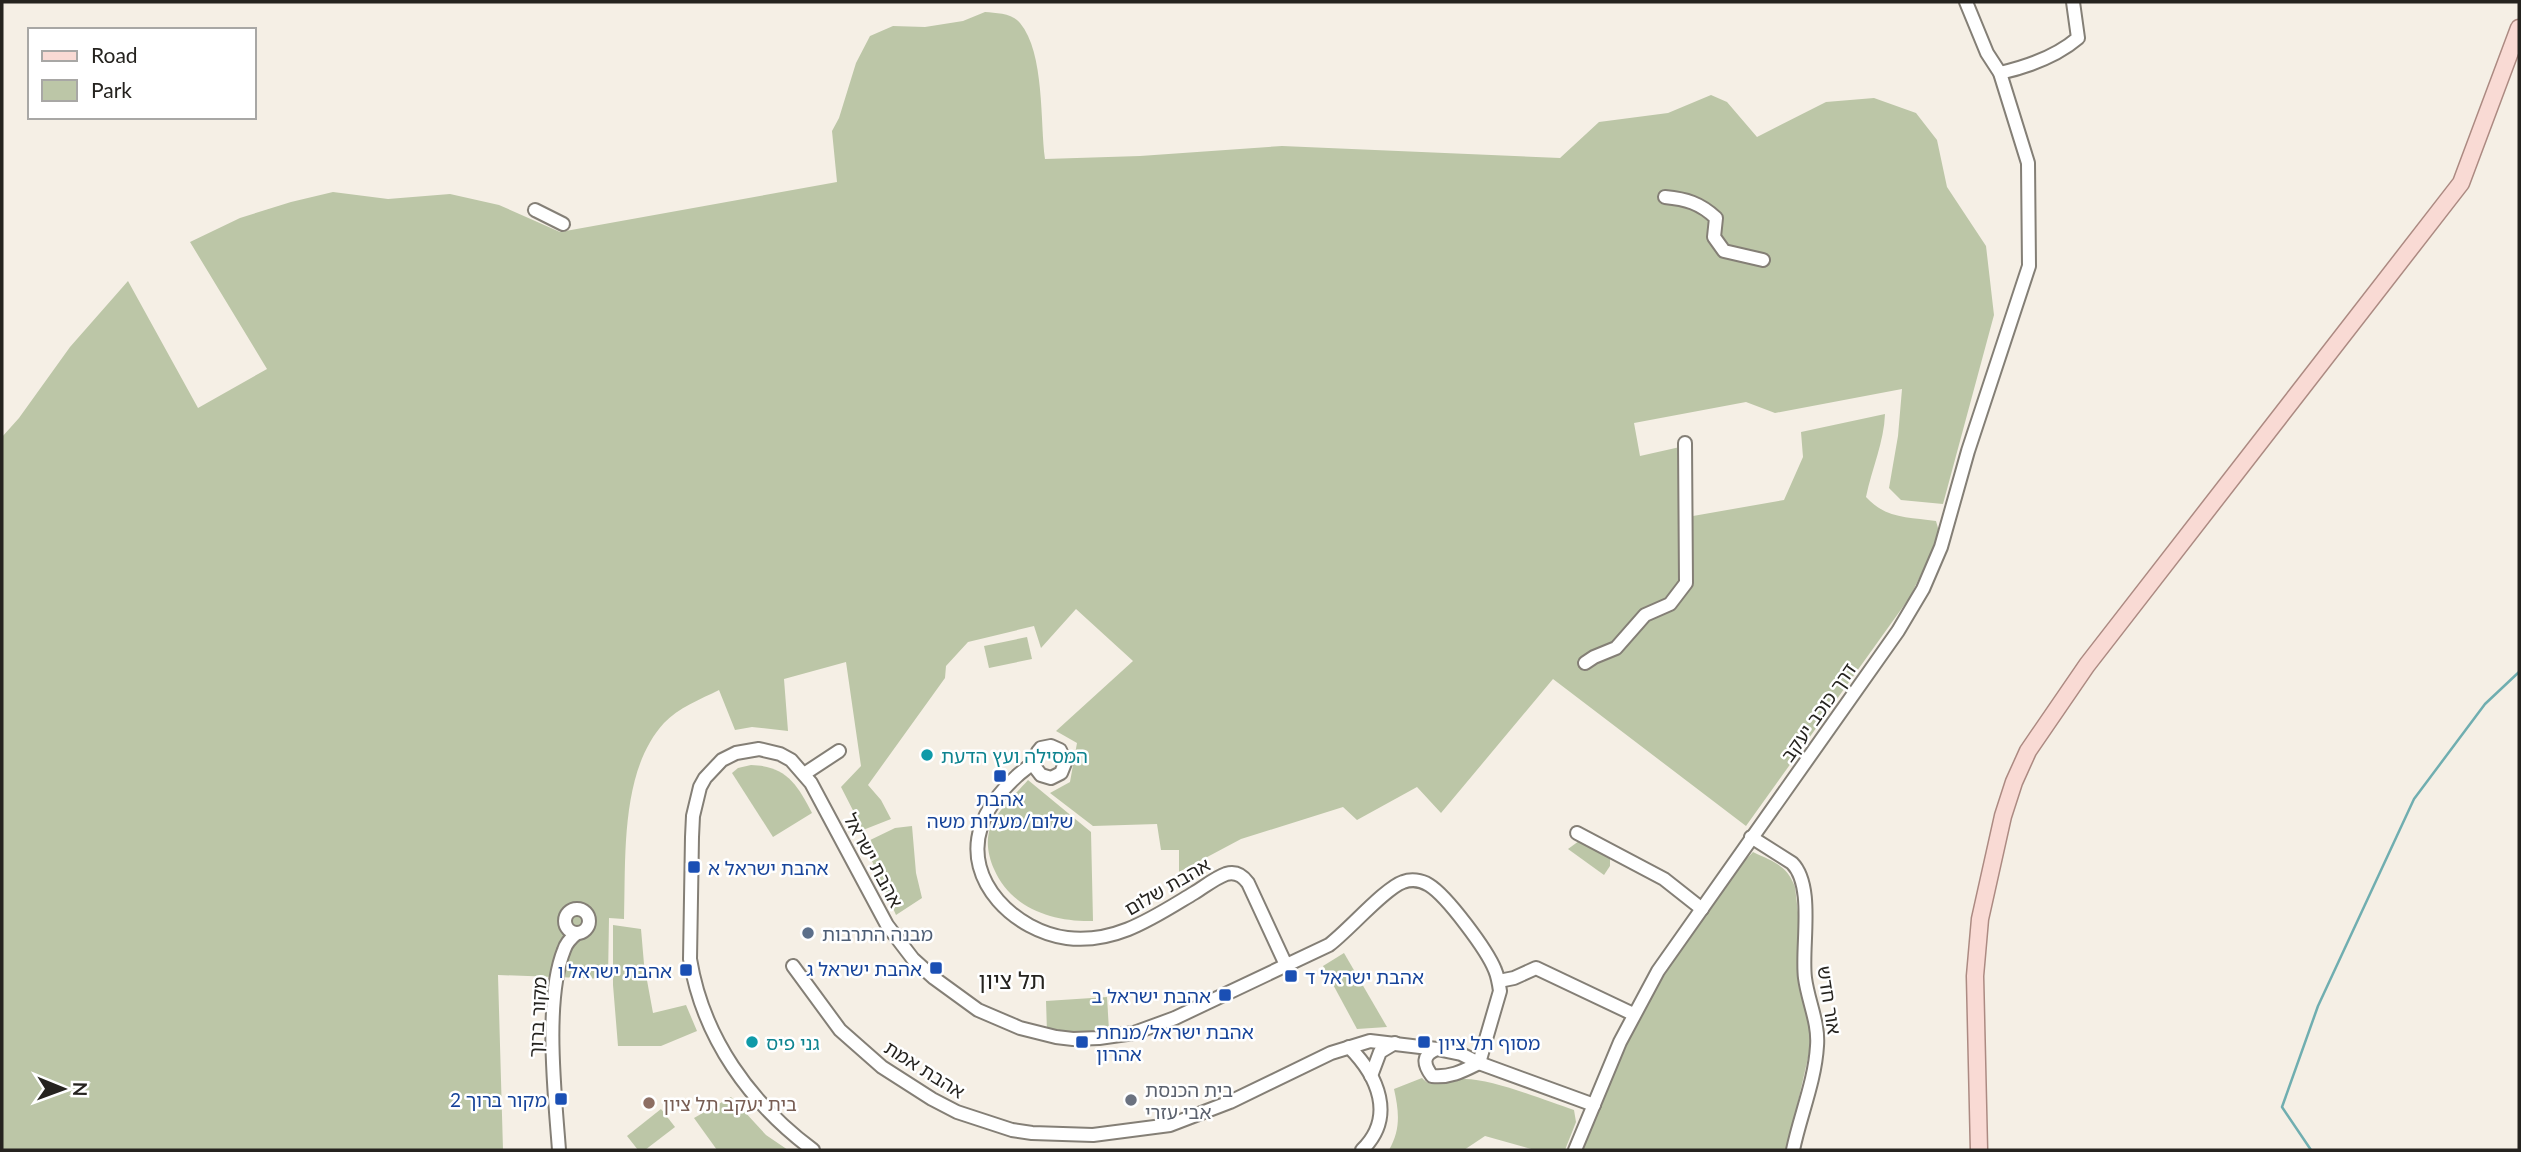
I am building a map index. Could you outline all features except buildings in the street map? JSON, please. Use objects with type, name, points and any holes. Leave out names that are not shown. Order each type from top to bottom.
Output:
[{"type":"main road","points":[[1979,1150],[1975,976],[1980,919],[2003,816],[2028,751],[2087,665],[2461,183],[2519,28]]},
{"type":"street","name":"דרך כוכב יעקב","points":[[1575,1150],[1633,1014],[1658,971],[1868,676],[1923,589],[1941,547],[1968,451],[2029,266],[2028,163],[2000,74],[1987,53],[1966,2]]},
{"type":"street","points":[[2000,74],[2067,47],[2078,38],[2073,2]]},
{"type":"street","points":[[1665,197],[1683,199],[1703,206],[1716,218],[1714,237],[1724,251],[1763,260]]},
{"type":"street","points":[[535,211],[563,224]]},
{"type":"street","points":[[1585,663],[1616,648],[1645,615],[1670,604],[1686,583],[1685,443]]},
{"type":"street","name":"אהבת ישראל","points":[[813,1150],[779,1123],[729,1063],[693,978],[689,951],[693,816],[705,778],[722,760],[736,753],[760,750],[780,754],[791,760],[819,797],[887,925],[913,959],[978,1010],[1020,1028],[1056,1037],[1099,1038],[1133,1033],[1175,1018],[1338,938],[1404,881],[1417,880],[1430,886],[1458,917],[1491,961],[1499,981]]},
{"type":"street","points":[[804,774],[839,751]]},
{"type":"street","name":"אהבת שלום","points":[[1035,766],[1017,776],[987,813],[978,838],[977,852],[983,880],[1003,907],[1020,920],[1048,934],[1066,938],[1107,937],[1144,923],[1219,878],[1234,873],[1240,874],[1248,883],[1286,965]]},
{"type":"street","points":[[1577,833],[1664,878],[1702,909]]},
{"type":"street","name":"אור חדש","points":[[1751,837],[1792,863],[1803,884],[1805,978],[1818,1038],[1816,1059],[1793,1150]]},
{"type":"street","name":"מקור ברוך","points":[[559,1150],[554,1078],[554,1020],[557,975],[572,930]]},
{"type":"street","name":"אהבת אמת","points":[[793,966],[840,1030],[882,1067],[957,1112],[1012,1130],[1093,1135],[1170,1125],[1230,1102],[1349,1047],[1370,1041],[1461,1054],[1594,1105]]},
{"type":"street","points":[[1437,1049],[1428,1053],[1425,1058],[1426,1068],[1432,1076],[1444,1077],[1459,1073],[1479,1063],[1497,1003],[1499,981],[1514,978],[1536,968],[1633,1014]]},
{"type":"street","points":[[1371,1076],[1380,1052],[1395,1043]]},
{"type":"street","points":[[1349,1047],[1362,1060],[1371,1076],[1381,1105],[1376,1133],[1362,1150]]},
{"type":"green space","points":[[985,12],[1013,17],[1028,36],[1038,70],[1045,159],[1140,156],[1282,146],[1560,158],[1599,122],[1668,113],[1711,95],[1727,102],[1757,137],[1826,102],[1874,98],[1916,113],[1937,140],[1947,187],[1986,246],[1994,315],[1943,504],[1901,500],[1889,488],[1898,436],[1902,389],[1775,413],[1746,402],[1634,423],[1640,456],[1680,447],[1693,516],[1784,500],[1803,457],[1801,432],[1885,414],[1866,497],[1890,513],[1936,521],[1940,535],[1910,597],[1746,826],[1553,679],[1441,813],[1417,787],[1357,820],[1343,807],[1241,839],[1179,872],[1179,850],[1161,850],[1157,824],[1093,826],[1050,793],[1070,782],[1077,743],[1056,731],[1133,661],[1076,609],[1041,648],[1034,626],[968,642],[946,666],[945,678],[868,785],[881,800],[891,819],[863,830],[841,787],[861,766],[846,662],[784,679],[788,731],[752,727],[735,730],[719,690],[690,704],[664,723],[639,765],[633,790],[626,842],[624,919],[609,918],[608,979],[498,975],[503,1150],[2,1150],[2,437],[19,418],[70,347],[128,281],[198,408],[267,369],[190,242],[240,218],[333,192],[388,199],[450,194],[499,205],[560,232],[837,182],[832,131],[839,118],[856,63],[870,36],[893,26],[925,27],[963,21]]},
{"type":"green space","points":[[1027,637],[1032,659],[989,668],[984,646]]},
{"type":"green space","points":[[751,765],[773,769],[789,778],[812,813],[773,837],[732,773],[738,768]]},
{"type":"green space","points":[[1028,780],[1091,832],[1093,921],[1063,919],[1035,910],[1011,894],[994,869],[988,851],[989,832],[1001,811]]},
{"type":"green space","points":[[912,826],[916,873],[922,898],[896,915],[864,843],[895,828]]},
{"type":"green space","points":[[1579,841],[1610,858],[1610,866],[1604,875],[1568,849]]},
{"type":"green space","points":[[1753,852],[1784,869],[1795,887],[1810,1015],[1810,1049],[1787,1150],[1583,1150],[1624,1048],[1643,1009],[1698,922],[1735,871]]},
{"type":"green space","points":[[613,925],[641,929],[653,1013],[686,1005],[697,1031],[661,1046],[618,1046],[613,985]]},
{"type":"green space","points":[[1344,953],[1387,1027],[1357,1029],[1323,966]]},
{"type":"green space","points":[[1107,997],[1109,1030],[1047,1033],[1046,1001]]},
{"type":"green space","points":[[1422,1078],[1431,1084],[1463,1079],[1503,1086],[1574,1110],[1576,1122],[1565,1150],[1535,1150],[1485,1136],[1464,1150],[1389,1150],[1396,1135],[1398,1120],[1394,1089]]},
{"type":"green space","points":[[731,1097],[766,1135],[788,1150],[717,1150],[694,1118]]},
{"type":"green space","points":[[661,1109],[675,1127],[645,1150],[638,1150],[627,1136]]},
{"type":"waterway","points":[[2311,1150],[2282,1107],[2318,1006],[2414,799],[2485,704],[2519,672]]},
{"type":"place","name":"המסילה ועץ הדעת","points":[[927,755]]},
{"type":"place","name":"אהבת שלום/מעלות משה","points":[[1000,776]]},
{"type":"place","name":"אהבת ישראל א","points":[[694,867]]},
{"type":"place","name":"מבנה התרבות","points":[[808,933]]},
{"type":"place","name":"אהבת ישראל ג","points":[[936,968]]},
{"type":"place","name":"אהבת ישראל ו","points":[[686,970]]},
{"type":"place","name":"אהבת ישראל ד","points":[[1291,976]]},
{"type":"place","name":"אהבת ישראל ב","points":[[1225,995]]},
{"type":"place","name":"גני פיס","points":[[752,1042]]},
{"type":"place","name":"אהבת ישראל/מנחת אהרון","points":[[1082,1042]]},
{"type":"place","name":"מסוף תל ציון","points":[[1424,1042]]},
{"type":"place","name":"מקור ברוך 2","points":[[561,1099]]},
{"type":"place","name":"בית הכנסת אבי עזרי","points":[[1131,1100]]},
{"type":"place","name":"בית יעקב תל ציון","points":[[649,1103]]},
{"type":"district","name":"תל ציון","points":[[1012,980]]}]
